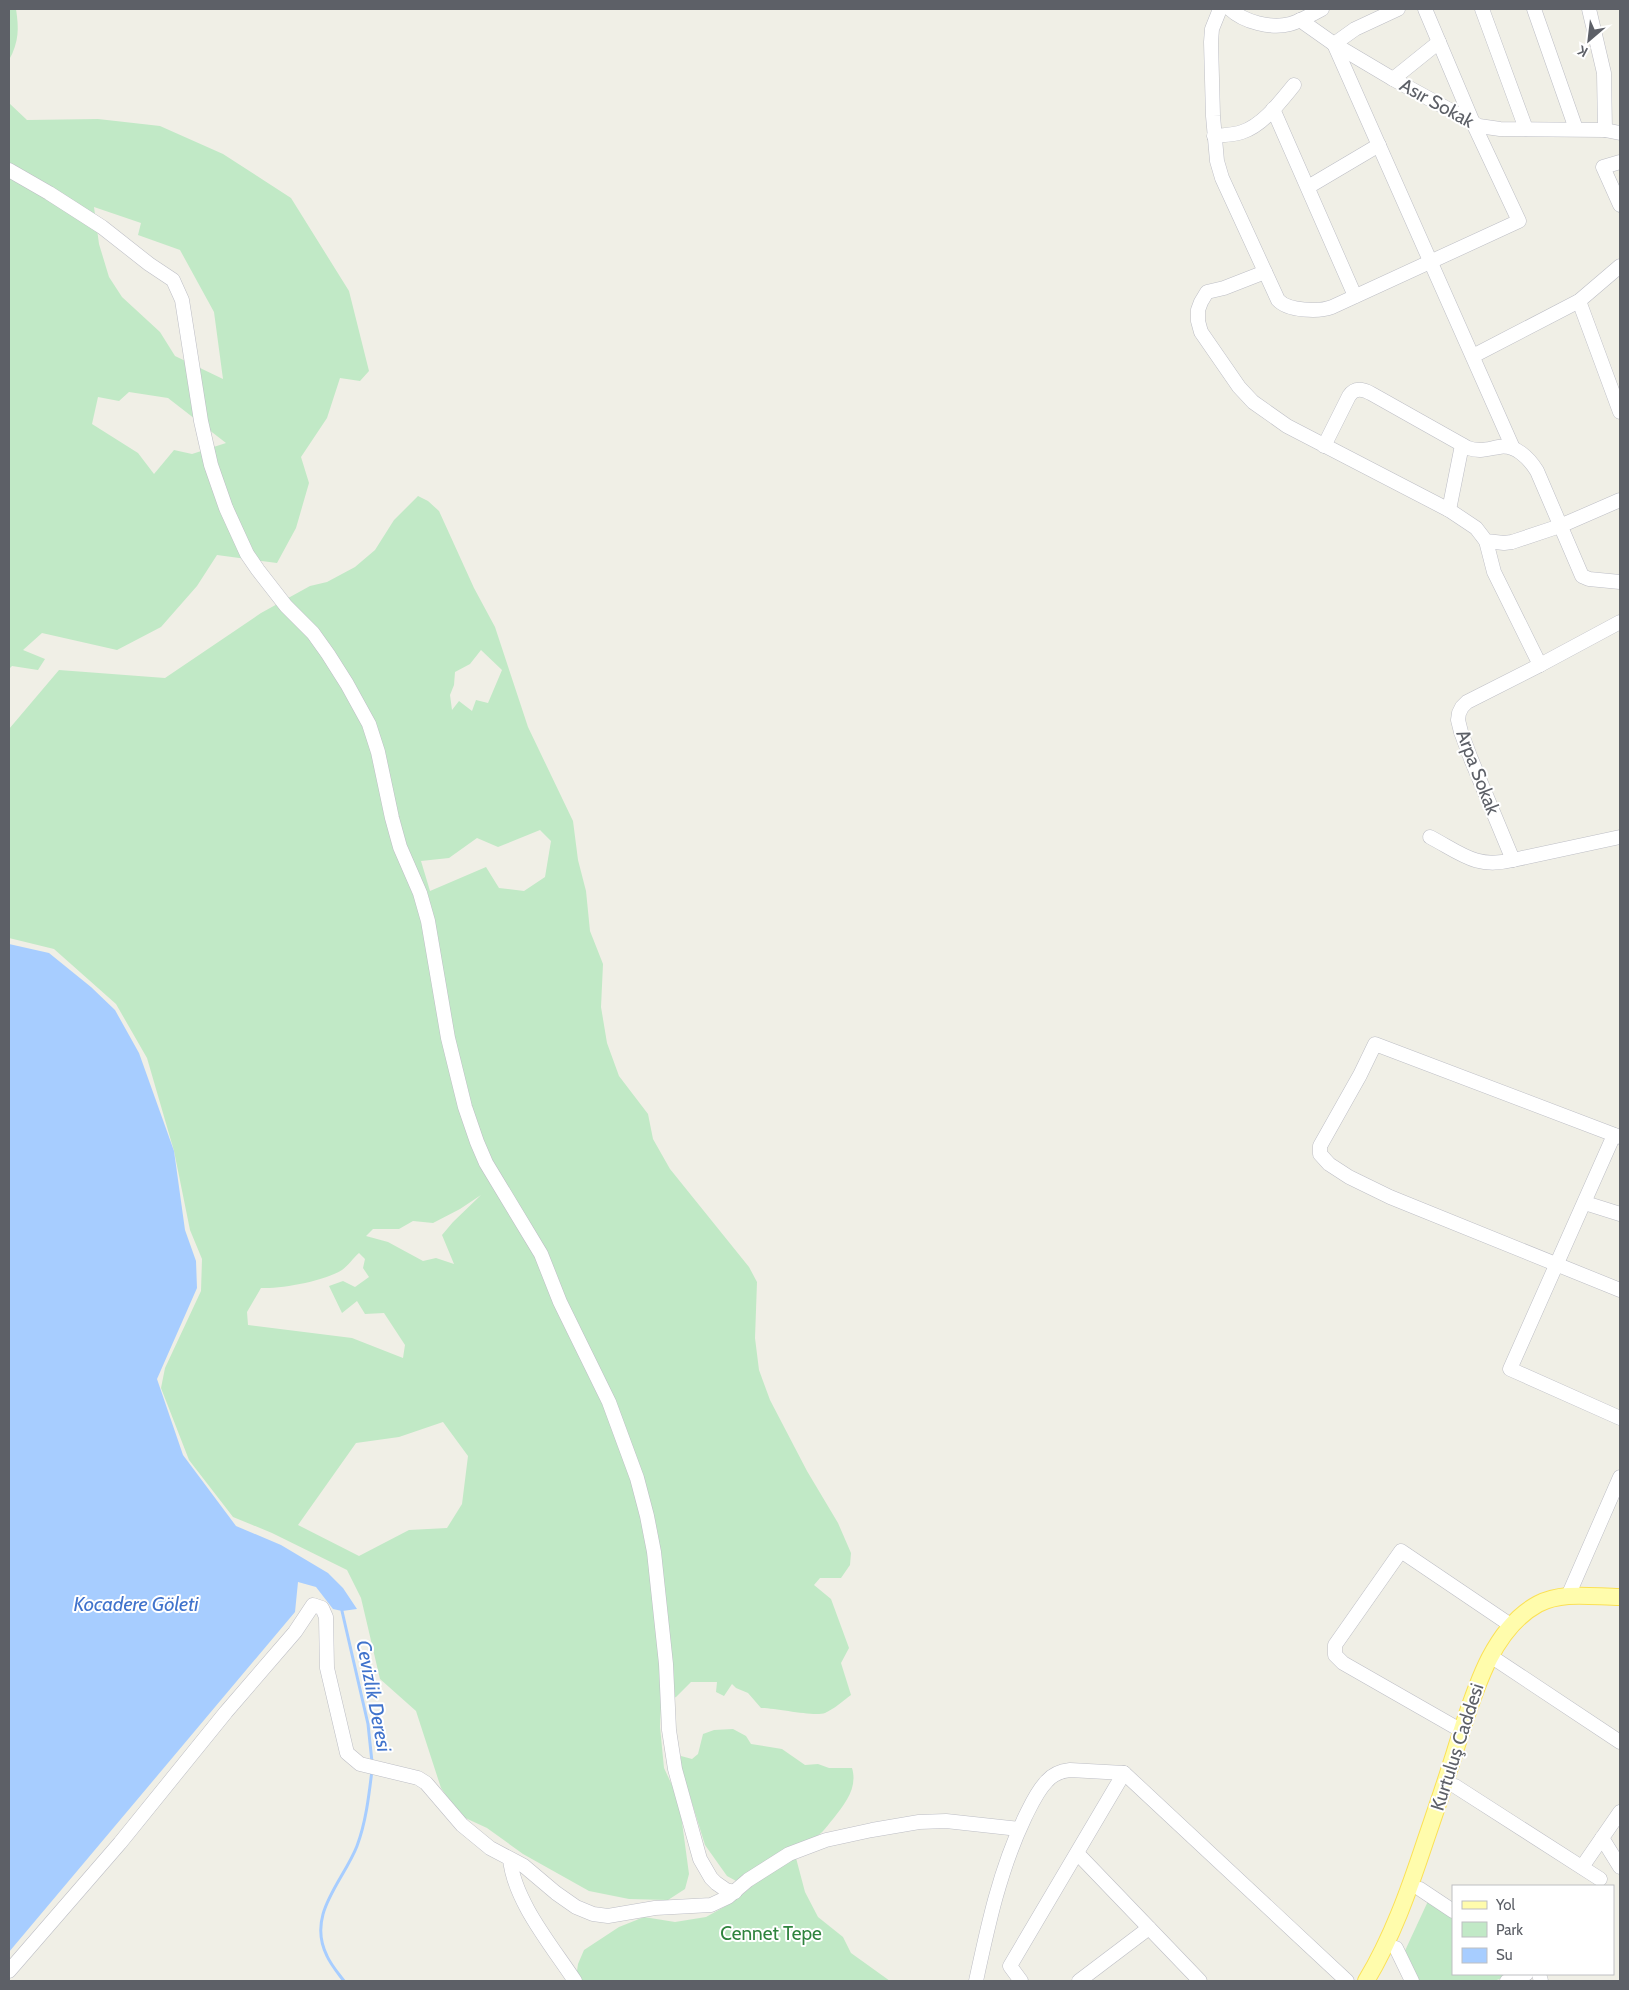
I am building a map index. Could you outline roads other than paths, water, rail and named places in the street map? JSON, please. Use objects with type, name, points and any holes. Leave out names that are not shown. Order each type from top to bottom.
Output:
[{"type":"main road","name":"Kurtuluş Caddesi","points":[[1366,1981],[1388,1941],[1400,1910],[1480,1677],[1512,1626],[1525,1613],[1538,1604],[1555,1598],[1568,1596],[1620,1597]]},
{"type":"main road","name":"Kurtuluş Caddesi","points":[[1378,1981],[1396,1948],[1420,1889],[1484,1691],[1498,1661],[1528,1622],[1548,1610],[1576,1605],[1620,1606]]},
{"type":"street","points":[[1220,9],[1212,29],[1211,42],[1214,136],[1217,161],[1222,178],[1278,300],[1284,305],[1320,311],[1519,220],[1474,125],[1453,70],[1425,9]]},
{"type":"street","points":[[1230,9],[1242,18],[1271,25],[1284,25],[1300,20],[1322,9]]},
{"type":"street","points":[[1398,9],[1355,28],[1334,44],[1505,430],[1507,447]]},
{"type":"street","points":[[1482,9],[1526,129]]},
{"type":"street","points":[[1534,9],[1576,129]]},
{"type":"street","points":[[1588,9],[1604,73],[1606,130]]},
{"type":"street","name":"Asır Sokak","points":[[1300,20],[1334,44],[1474,125],[1486,128],[1606,130],[1620,133]]},
{"type":"street","points":[[1393,79],[1439,42]]},
{"type":"street","points":[[1214,136],[1245,131],[1273,109],[1294,85]]},
{"type":"street","points":[[1273,109],[1355,296]]},
{"type":"street","points":[[1308,187],[1379,145]]},
{"type":"street","points":[[1620,162],[1603,167],[1620,205]]},
{"type":"street","points":[[9,170],[49,192],[102,227],[149,264],[173,280],[182,300],[211,465],[226,508],[247,554],[286,606],[312,633],[328,654],[369,724],[378,752],[400,847],[420,893],[428,922],[448,1038],[465,1107],[477,1142],[489,1169],[540,1254],[560,1302],[609,1402],[637,1478],[654,1552],[666,1664],[669,1730],[675,1768],[700,1859],[716,1883],[726,1890],[735,1892]]},
{"type":"street","points":[[1473,356],[1579,301],[1620,266]]},
{"type":"street","points":[[1265,272],[1205,294],[1198,310],[1199,327],[1205,339],[1234,380],[1253,402],[1287,426],[1449,510],[1476,528],[1486,541],[1494,572],[1540,665],[1620,622]]},
{"type":"street","points":[[1579,301],[1620,412]]},
{"type":"street","points":[[1324,446],[1348,396],[1354,390],[1360,389],[1462,445],[1480,451],[1507,447],[1522,454],[1536,468],[1582,576],[1589,579],[1620,582]]},
{"type":"street","points":[[1449,510],[1462,445]]},
{"type":"street","points":[[1486,541],[1508,543],[1560,526],[1620,500]]},
{"type":"street","name":"Arpa Sokak","points":[[1513,860],[1471,759],[1461,732],[1458,717],[1462,707],[1467,702],[1540,665]]},
{"type":"street","points":[[1430,837],[1478,862],[1492,864],[1620,837]]},
{"type":"street","points":[[1620,1290],[1556,1263],[1390,1197],[1360,1183],[1323,1159],[1320,1154],[1320,1146],[1344,1106],[1375,1044],[1617,1136],[1556,1263],[1510,1369],[1620,1418]]},
{"type":"street","points":[[1585,1203],[1620,1214]]},
{"type":"street","points":[[1568,1596],[1620,1477]]},
{"type":"street","points":[[1462,1731],[1343,1663],[1335,1655],[1335,1645],[1401,1551],[1512,1626]]},
{"type":"street","points":[[9,1971],[120,1843],[226,1712],[295,1632],[313,1605],[322,1608],[326,1617],[327,1668],[345,1748],[351,1758],[366,1766],[418,1778],[431,1786],[466,1828],[490,1848],[524,1866],[576,1907],[601,1915],[616,1916],[655,1908],[703,1907],[721,1902],[766,1867],[790,1854],[826,1840],[863,1832],[919,1822],[946,1821],[1019,1829]]},
{"type":"street","points":[[1498,1661],[1620,1742]]},
{"type":"street","points":[[976,1981],[993,1905],[1019,1829],[1041,1787],[1054,1775],[1070,1770],[1124,1773],[1347,1981]]},
{"type":"street","points":[[1010,1981],[1010,1966],[1078,1854],[1124,1773]]},
{"type":"street","points":[[1454,1786],[1582,1866],[1598,1883],[1617,1863],[1602,1838]]},
{"type":"street","points":[[1582,1866],[1620,1812]]},
{"type":"street","points":[[1078,1854],[1149,1928],[1194,1979]]},
{"type":"street","points":[[510,1859],[513,1879],[523,1901],[575,1981]]},
{"type":"street","points":[[1420,1889],[1452,1910]]},
{"type":"street","points":[[1079,1981],[1149,1928]]},
{"type":"street","points":[[1396,1948],[1412,1981]]},
{"type":"street","points":[[1010,1966],[1021,1981]]},
{"type":"street","points":[[1507,1981],[1523,1975]]},
{"type":"water","name":"Kocadere Göleti","points":[[9,944],[49,953],[91,987],[115,1010],[139,1053],[174,1151],[185,1230],[196,1261],[197,1288],[157,1379],[183,1455],[236,1526],[281,1545],[328,1573],[343,1588],[357,1609],[342,1611],[333,1609],[316,1587],[298,1582],[295,1612],[9,1952]]},
{"type":"waterway","name":"Cevizlik Deresi","points":[[342,1611],[368,1724],[372,1762]]},
{"type":"waterway","name":"Cevizlik Deresi","points":[[344,1981],[327,1956],[322,1941],[321,1926],[329,1899],[351,1859],[363,1828],[372,1770]]},
{"type":"park label","name":"Cennet Tepe","points":[[771,1933]]}]
